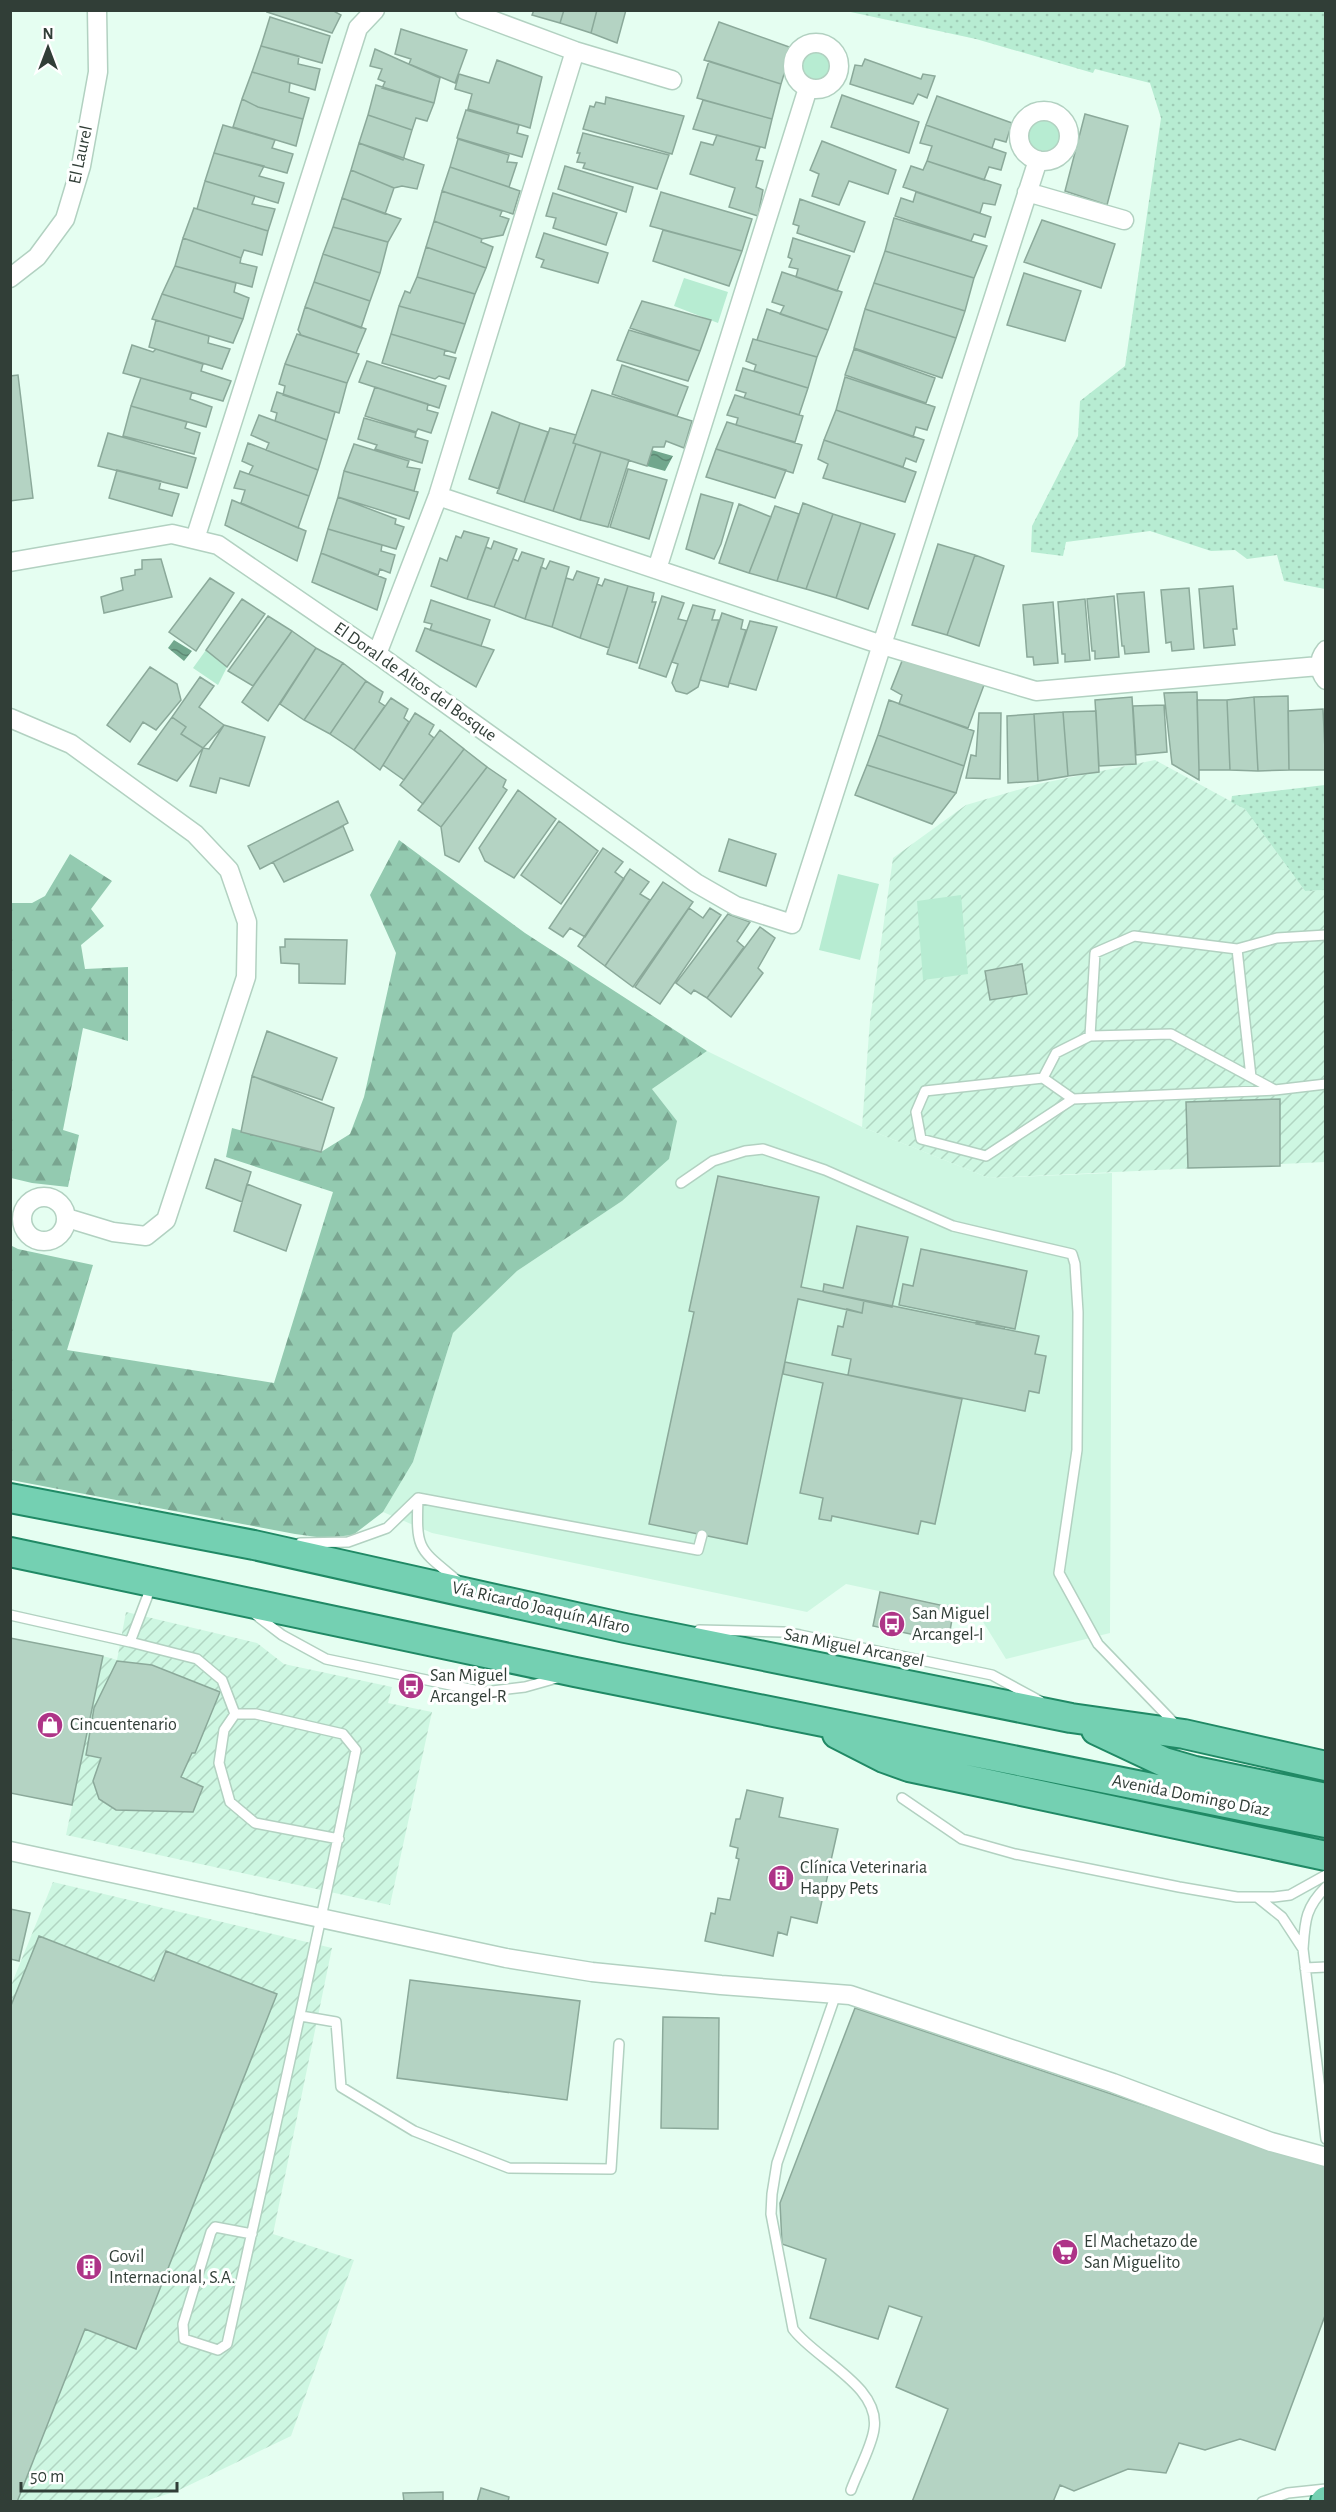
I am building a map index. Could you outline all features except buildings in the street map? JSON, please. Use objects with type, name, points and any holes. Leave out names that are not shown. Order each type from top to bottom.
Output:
[{"type":"main road","name":"Vía Ricardo Joaquín Alfaro","points":[[10,1498],[254,1545],[625,1628],[1071,1718]]},
{"type":"main road","points":[[10,1552],[575,1672],[809,1719],[884,1758],[909,1767],[1326,1856]]},
{"type":"main road","points":[[1071,1718],[1184,1734],[1326,1766]]},
{"type":"main road","name":"Avenida Domingo Díaz","points":[[1071,1718],[1164,1762],[1195,1771],[1326,1798]]},
{"type":"main road","name":"Avenida Domingo Díaz","points":[[809,1719],[1326,1823]]},
{"type":"street","name":"El Laurel","points":[[10,278],[37,257],[65,219],[81,166],[98,72],[97,10]]},
{"type":"street","points":[[195,539],[358,28],[375,10]]},
{"type":"street","points":[[465,10],[575,51],[672,80]]},
{"type":"street","points":[[377,654],[438,495],[575,51]]},
{"type":"street","points":[[657,569],[808,88]]},
{"type":"street","points":[[882,645],[1038,159]]},
{"type":"street","points":[[1028,192],[1124,220]]},
{"type":"street","points":[[438,495],[882,645],[1036,691],[1323,665]]},
{"type":"street","name":"El Doral de Altos del Bosque","points":[[10,562],[172,534],[218,545],[377,654],[696,883],[736,906],[792,924],[882,645]]},
{"type":"street","points":[[10,718],[71,744],[195,834],[229,870],[247,922],[246,977],[166,1220],[146,1236],[113,1232],[67,1218]]},
{"type":"street","points":[[10,1851],[506,1958],[592,1972],[850,1995],[1113,2083],[1271,2142],[1326,2157]]},
{"type":"lane","points":[[1090,1036],[1095,953],[1134,936],[1237,949],[1277,938],[1326,935]]},
{"type":"lane","points":[[1237,949],[1251,1077]]},
{"type":"lane","points":[[1042,1078],[1056,1053],[1090,1036],[1171,1034],[1275,1090]]},
{"type":"lane","points":[[1073,1099],[1042,1078],[925,1091],[916,1112],[921,1139],[986,1156],[1073,1099],[1275,1090],[1326,1084]]},
{"type":"lane","points":[[681,1183],[713,1161],[745,1151],[763,1149],[825,1170],[953,1226],[1072,1254],[1075,1264],[1078,1312],[1077,1450],[1059,1573],[1098,1644],[1184,1734]]},
{"type":"lane","points":[[254,1545],[348,1542],[387,1528],[418,1498]]},
{"type":"lane","points":[[418,1498],[698,1550],[702,1535]]},
{"type":"lane","points":[[418,1498],[417,1534],[424,1553],[472,1592]]},
{"type":"lane","points":[[130,1642],[153,1582]]},
{"type":"lane","points":[[238,1600],[282,1635],[326,1659],[484,1692],[525,1688],[575,1672]]},
{"type":"lane","points":[[10,1615],[197,1659],[222,1680],[235,1714]]},
{"type":"lane","points":[[625,1628],[682,1630]]},
{"type":"lane","name":"San Miguel Arcangel","points":[[693,1630],[783,1632],[992,1675],[1071,1718]]},
{"type":"lane","points":[[235,1714],[256,1714],[343,1734],[356,1750],[301,2016],[252,2234],[227,2344],[218,2350],[184,2339],[183,2324],[211,2232],[220,2227],[252,2234]]},
{"type":"lane","points":[[235,1714],[224,1730],[219,1763],[230,1802],[255,1822],[339,1839]]},
{"type":"lane","points":[[902,1798],[962,1839],[1015,1854],[1179,1887],[1237,1897],[1290,1895],[1326,1875]]},
{"type":"lane","points":[[1326,1887],[1311,1904],[1305,1917],[1303,1949],[1326,2139]]},
{"type":"lane","points":[[1257,1897],[1282,1917],[1303,1949]]},
{"type":"lane","points":[[1305,1968],[1326,1967]]},
{"type":"lane","points":[[836,1994],[777,2163],[771,2214],[793,2329],[803,2342],[852,2381],[872,2404],[875,2429],[851,2490]]},
{"type":"lane","points":[[301,2016],[336,2022],[341,2087],[414,2131],[509,2168],[611,2169],[619,2044]]},
{"type":"lane","points":[[1314,2052],[1326,2048]]},
{"type":"lane","points":[[1263,2502],[1288,2493],[1326,2489]]},
{"type":"shaded area","points":[[846,11],[1325,11],[1325,589],[1284,581],[1277,555],[1247,559],[1235,550],[1211,551],[1150,531],[1066,542],[1063,556],[1031,552],[1032,526],[1078,436],[1080,401],[1125,366],[1161,118],[1150,83],[1095,69],[1093,73],[976,39]]},
{"type":"shaded area","points":[[816,51],[827,55],[831,66],[827,77],[816,81],[805,77],[801,66],[805,55]]},
{"type":"shaded area","points":[[1044,119],[1056,123],[1060,135],[1056,147],[1044,151],[1032,147],[1028,135],[1032,123]]},
{"type":"shaded area","points":[[684,278],[728,292],[718,323],[674,306]]},
{"type":"shaded area","points":[[206,650],[227,667],[218,685],[193,668]]},
{"type":"shaded area","points":[[1155,760],[1245,809],[1305,891],[1325,890],[1325,1162],[989,1178],[862,1127],[870,1020],[893,858],[966,805],[1038,784]]},
{"type":"shaded area","points":[[1325,785],[1325,890],[1305,891],[1245,809],[1231,802],[1232,796]]},
{"type":"shaded area","points":[[838,874],[879,884],[860,960],[819,950]]},
{"type":"shaded area","points":[[961,895],[968,974],[923,980],[917,901]]},
{"type":"shaded area","points":[[707,1051],[862,1127],[989,1178],[1112,1173],[1110,1633],[1006,1659],[977,1612],[846,1584],[807,1612],[432,1533],[383,1512],[413,1462],[453,1333],[517,1271],[622,1201],[677,1121],[652,1089]]},
{"type":"shaded area","points":[[126,1612],[257,1643],[284,1664],[392,1687],[388,1703],[432,1712],[390,1905],[66,1835],[103,1656],[117,1660]]},
{"type":"shaded area","points":[[53,1882],[332,1948],[273,2234],[354,2260],[291,2436],[177,2491],[145,2501],[11,2501],[10,1988]]},
{"type":"green space","points":[[399,840],[525,933],[707,1051],[652,1089],[677,1121],[669,1159],[622,1201],[517,1271],[453,1333],[413,1462],[383,1512],[353,1535],[324,1538],[295,1534],[11,1480],[10,1245],[18,1249],[93,1265],[67,1350],[274,1383],[333,1192],[226,1157],[232,1128],[321,1152],[350,1134],[364,1097],[396,953],[370,895]]},
{"type":"green space","points":[[70,854],[112,881],[91,909],[104,926],[81,945],[85,969],[128,967],[128,1041],[83,1028],[63,1130],[79,1135],[68,1187],[11,1178],[10,903],[32,903],[45,896]]},
{"type":"water","points":[[652,450],[673,456],[665,471],[647,466]]},
{"type":"water","points":[[174,640],[192,651],[184,661],[168,648]]},
{"type":"place","name":"San Miguel Arcangel-I","points":[[892,1624]]},
{"type":"place","name":"San Miguel Arcangel-R","points":[[411,1686]]},
{"type":"place","name":"Cincuentenario","points":[[50,1725]]},
{"type":"place","name":"Clínica Veterinaria Happy Pets","points":[[781,1878]]},
{"type":"place","name":"El Machetazo de San Miguelito","points":[[1065,2252]]},
{"type":"place","name":"Govil Internacional, S.A.","points":[[89,2267]]}]
